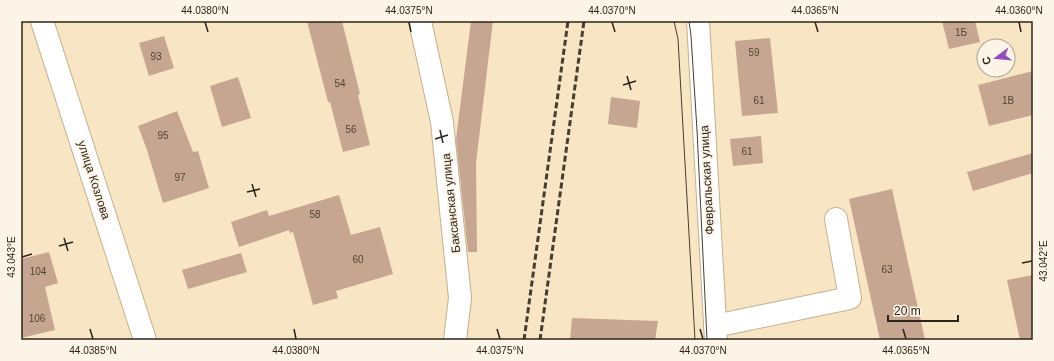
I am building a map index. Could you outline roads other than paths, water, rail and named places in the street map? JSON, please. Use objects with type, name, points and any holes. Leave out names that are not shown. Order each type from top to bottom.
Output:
[{"type":"street","name":"улица Козлова","points":[[42,21],[145,340]]},
{"type":"street","name":"Баксанская улица","points":[[420,21],[442,122],[460,298],[455,340]]},
{"type":"street","name":"Февральская улица","points":[[698,21],[716,333]]},
{"type":"street","points":[[716,333],[850,298],[836,219]]},
{"type":"tram line","points":[[674,21],[678,39],[695,340]]},
{"type":"tram line","points":[[689,21],[697,130],[707,340]]},
{"type":"railway","points":[[524,340],[568,21]]},
{"type":"railway","points":[[540,340],[584,21]]}]
